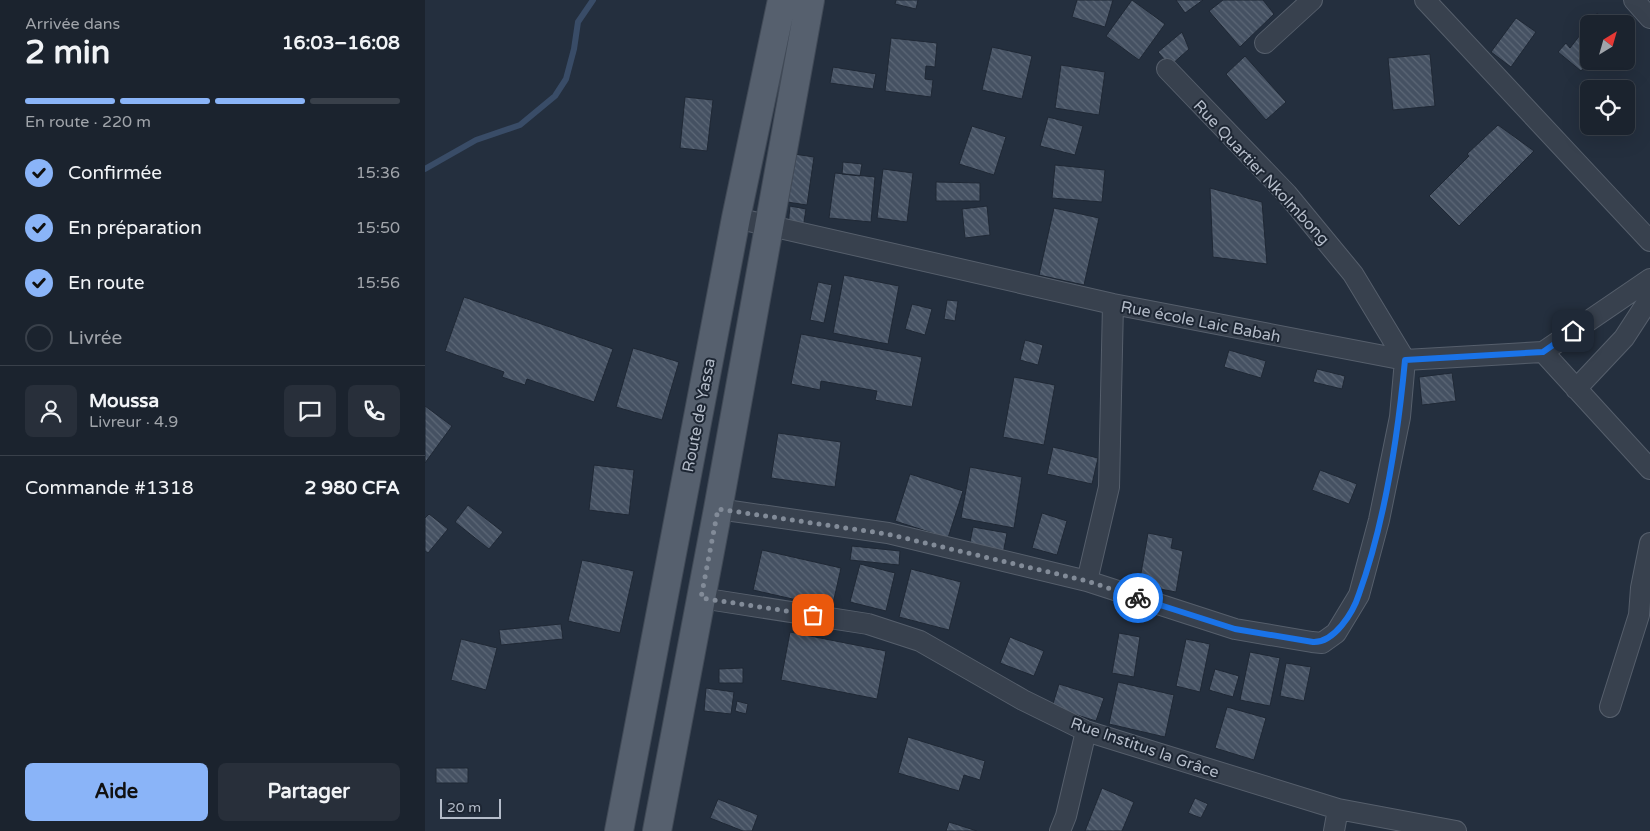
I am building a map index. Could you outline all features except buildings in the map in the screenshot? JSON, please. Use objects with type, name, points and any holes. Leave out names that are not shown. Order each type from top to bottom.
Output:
[{"type":"main road","name":"Route de Yassa","points":[[619,831],[736,218],[782,0]]},
{"type":"main road","points":[[657,831],[718,509],[767,225],[809,0]]},
{"type":"street","points":[[1265,43],[1312,0]]},
{"type":"street","points":[[1425,0],[1650,241]]},
{"type":"street","name":"Rue Quartier Nkolmbong","points":[[1167,69],[1287,194],[1353,274],[1405,360]]},
{"type":"street","name":"Rue école Laic Babah","points":[[736,218],[1113,304],[1405,360],[1543,352]]},
{"type":"street","points":[[1650,278],[1543,352],[1650,469]]},
{"type":"street","points":[[1576,389],[1625,338],[1650,298]]},
{"type":"street","points":[[1087,581],[1109,487],[1113,304]]},
{"type":"street","points":[[718,509],[887,534],[1087,581],[1235,629],[1322,642],[1336,633],[1359,596],[1379,520],[1400,417],[1405,360]]},
{"type":"street","points":[[1610,707],[1639,614],[1641,588],[1650,543]]},
{"type":"street","name":"Rue Institus la Grâce","points":[[701,598],[868,624],[920,640],[1023,700],[1086,731],[1338,809],[1451,830]]},
{"type":"street","points":[[1060,831],[1066,816],[1086,731]]},
{"type":"street","points":[[1334,831],[1338,809]]},
{"type":"waterway","points":[[425,169],[476,140],[520,125],[555,96],[566,79],[574,49],[578,22],[593,0]]},
{"type":"way so far","points":[[813,615],[701,598],[718,509],[887,534],[1087,581],[1138,598]]},
{"type":"route","points":[[1138,598],[1235,629],[1313,642],[1322,642],[1330,638],[1336,633],[1359,596],[1379,520],[1400,417],[1405,360],[1543,352],[1573,331]]}]
